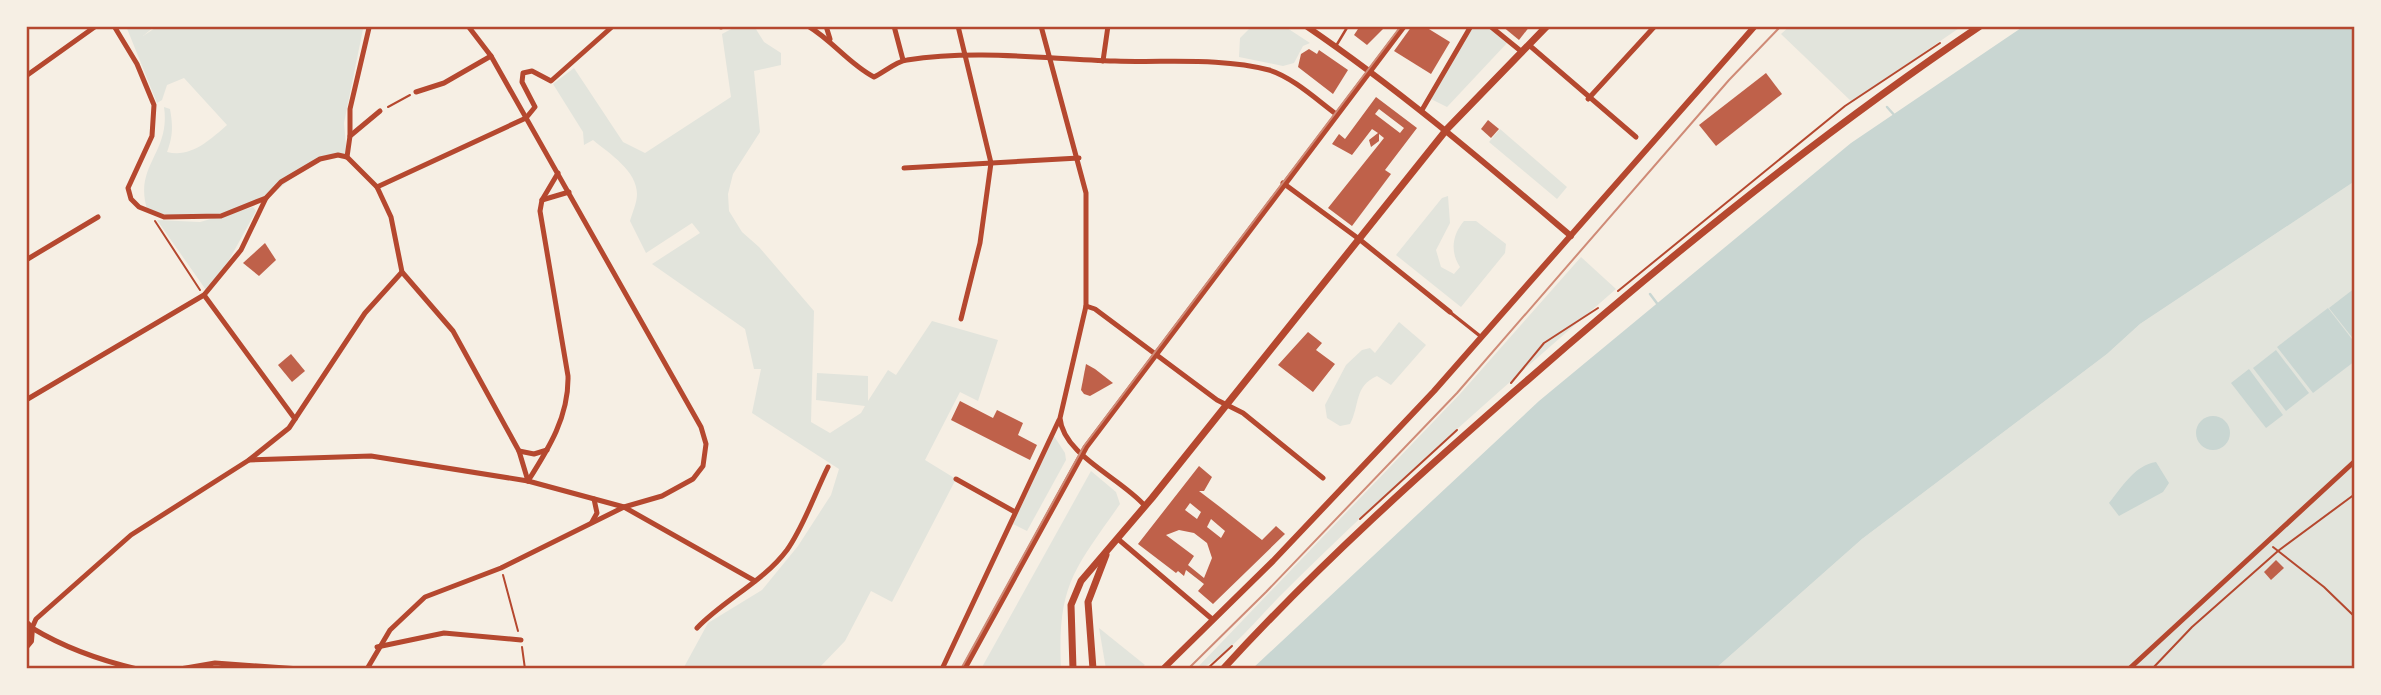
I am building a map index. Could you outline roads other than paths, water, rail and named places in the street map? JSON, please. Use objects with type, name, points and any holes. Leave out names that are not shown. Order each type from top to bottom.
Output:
[{"type":"main road","points":[[1073,669],[1071,605],[1081,581],[1145,506],[1447,129],[1547,26]]},
{"type":"main road","points":[[1223,669],[1288,601],[1444,452],[1657,267],[1792,159],[1980,26]]},
{"type":"main road","points":[[1093,669],[1087,602],[1108,551]]},
{"type":"street","points":[[26,76],[96,26]]},
{"type":"street","points":[[114,26],[138,64],[154,105],[152,136],[128,188],[131,199],[148,212],[184,219],[221,216],[266,198]]},
{"type":"street","points":[[367,669],[377,647],[402,616],[425,597],[501,568],[624,507],[662,496],[693,479],[704,466],[706,444],[701,427],[491,56],[468,26]]},
{"type":"street","points":[[377,187],[526,118],[536,107],[521,78],[527,71],[551,81],[613,26]]},
{"type":"street","points":[[808,26],[830,39],[858,69],[874,77],[903,60],[965,57],[1048,56],[1103,61],[1238,64],[1271,71],[1286,78],[1336,114]]},
{"type":"street","points":[[826,26],[830,39]]},
{"type":"street","points":[[894,26],[903,60]]},
{"type":"street","points":[[958,26],[991,163],[980,243],[961,318]]},
{"type":"street","points":[[942,669],[1060,418],[1086,306],[1086,192],[1079,158],[1041,26]]},
{"type":"street","points":[[1103,61],[1108,26]]},
{"type":"street","points":[[1306,26],[1370,69],[1447,129],[1571,236]]},
{"type":"street","points":[[964,669],[1082,454],[1283,183],[1404,26]]},
{"type":"street","points":[[1422,110],[1471,26]]},
{"type":"street","points":[[1490,26],[1522,52]]},
{"type":"street","points":[[1588,99],[1656,26]]},
{"type":"street","points":[[1163,669],[1340,492],[1481,338],[1755,26]]},
{"type":"street","points":[[347,157],[350,109],[369,28]]},
{"type":"street","points":[[1529,45],[1588,99],[1636,137]]},
{"type":"street","points":[[416,92],[444,83],[491,56]]},
{"type":"street","points":[[350,136],[380,111]]},
{"type":"street","points":[[26,400],[204,295],[241,250],[266,198],[281,182],[320,159],[338,155],[347,157],[377,187],[391,217],[402,272],[453,331],[519,452],[528,481]]},
{"type":"street","points":[[904,168],[1079,158]]},
{"type":"street","points":[[528,481],[547,450],[564,412],[568,376],[542,223],[542,200],[558,173]]},
{"type":"street","points":[[1283,183],[1359,239],[1481,338]]},
{"type":"street","points":[[542,200],[569,192]]},
{"type":"street","points":[[26,260],[98,217]]},
{"type":"street","points":[[26,647],[32,641],[32,628],[36,619],[131,535],[248,460],[289,428],[365,313],[402,272]]},
{"type":"street","points":[[204,295],[295,419]]},
{"type":"street","points":[[1086,306],[1095,309],[1226,405],[1243,413],[1323,478]]},
{"type":"street","points":[[1060,418],[1066,439],[1134,493],[1145,506]]},
{"type":"street","points":[[519,452],[534,454],[547,450]]},
{"type":"street","points":[[248,460],[371,456],[528,481],[624,507],[755,581]]},
{"type":"street","points":[[2129,669],[2355,461]]},
{"type":"street","points":[[697,628],[712,613],[755,581],[787,549],[828,467]]},
{"type":"street","points":[[956,479],[1015,512]]},
{"type":"street","points":[[590,524],[597,513],[594,499]]},
{"type":"street","points":[[1118,539],[1212,619]]},
{"type":"street","points":[[26,622],[32,628],[84,655],[136,669]]},
{"type":"street","points":[[377,647],[444,633],[521,640]]},
{"type":"street","points":[[180,669],[215,663],[300,669]]},
{"type":"lane","points":[[1336,46],[1348,26]]},
{"type":"waterway","points":[[1887,107],[1896,117]]},
{"type":"waterway","points":[[1650,294],[1659,306]]},
{"type":"tram line","points":[[961,669],[1084,446],[1401,26]]},
{"type":"tram line","points":[[1188,669],[1266,592],[1457,393],[1729,80],[1781,26]]}]
